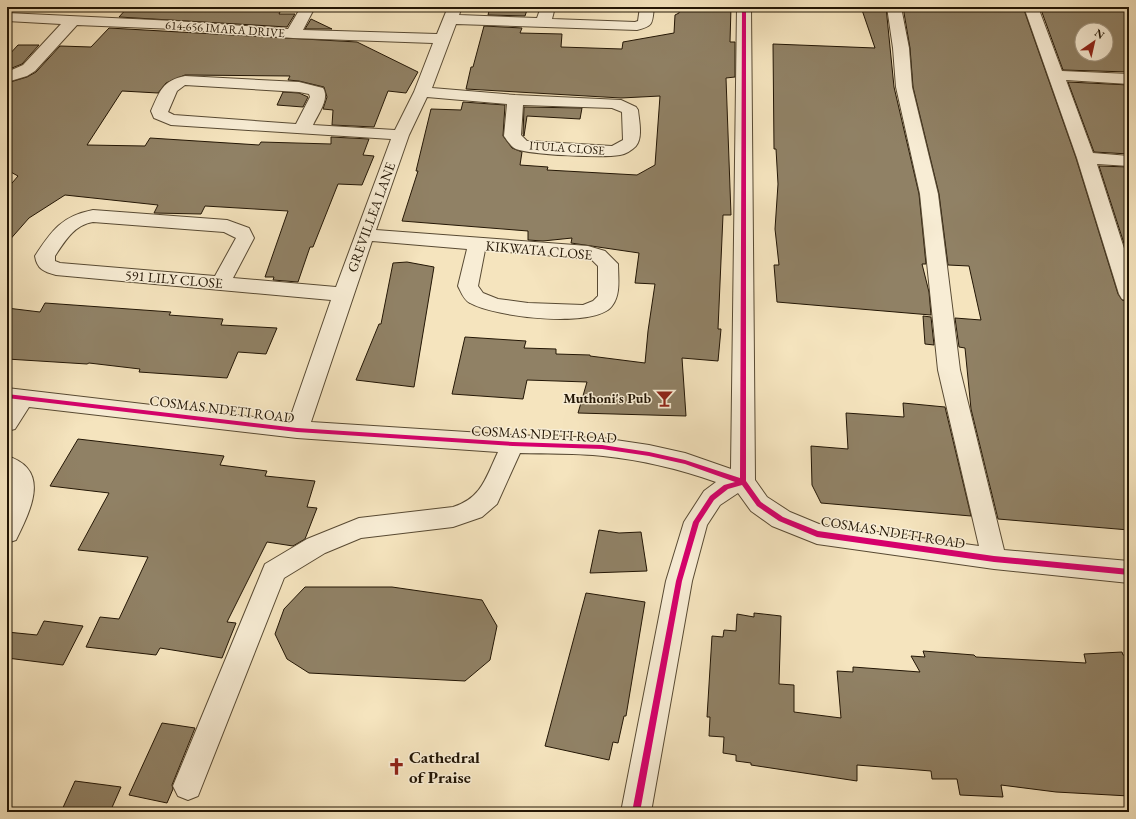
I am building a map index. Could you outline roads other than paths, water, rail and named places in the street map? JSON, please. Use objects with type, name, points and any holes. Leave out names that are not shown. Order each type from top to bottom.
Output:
[{"type":"street","points":[[293,34],[308,7]]},
{"type":"street","points":[[542,23],[548,7]]},
{"type":"street","points":[[453,13],[542,23],[637,26],[645,22],[647,7]]},
{"type":"street","points":[[636,812],[679,581],[696,522],[712,498],[726,487],[743,482],[744,7]]},
{"type":"street","points":[[894,7],[901,48],[904,87],[929,194],[949,370],[994,559]]},
{"type":"street","points":[[1031,7],[1124,265],[1129,294]]},
{"type":"street","name":"GREVILLEA LANE","points":[[297,430],[343,294],[401,135],[422,92],[453,13]]},
{"type":"street","name":"614-656 IMARA DRIVE","points":[[7,17],[175,25],[293,34],[442,39]]},
{"type":"street","points":[[7,77],[21,73],[29,68],[72,21]]},
{"type":"street","points":[[1055,75],[1129,79]]},
{"type":"street","points":[[302,129],[318,97],[317,91],[299,87],[194,80],[178,81],[171,88],[159,111],[160,116],[171,120],[302,129],[401,135]]},
{"type":"street","points":[[422,92],[515,100]]},
{"type":"street","name":"ITULA CLOSE","points":[[515,100],[608,103],[622,105],[630,110],[631,140],[625,146],[612,151],[537,148],[521,145],[512,136],[515,100]]},
{"type":"street","points":[[1086,158],[1129,161]]},
{"type":"street","name":"591 LILY CLOSE","points":[[221,283],[244,238],[242,232],[235,228],[93,216],[75,220],[64,229],[45,256],[46,264],[56,269],[343,294]]},
{"type":"street","points":[[365,235],[476,244]]},
{"type":"street","name":"KIKWATA CLOSE","points":[[476,244],[588,252],[598,255],[608,264],[609,292],[604,305],[596,310],[584,312],[507,308],[483,302],[475,297],[468,286],[476,244]]},
{"type":"street","points":[[7,422],[15,397]]},
{"type":"street","name":"COSMAS NDETI ROAD","points":[[15,397],[297,430],[513,444],[602,447],[648,454],[685,462],[743,482],[759,504],[781,520],[817,534],[994,559],[1129,572]]},
{"type":"street","points":[[188,786],[274,571],[316,546],[359,528],[453,517],[474,510],[489,497],[513,444]]},
{"type":"street","points":[[7,465],[11,467],[23,482],[22,501],[7,534]]},
{"type":"place","name":"Muthoni's Pub","points":[[664,398]]},
{"type":"place","name":"Cathedral of Praise","points":[[396,767]]}]
